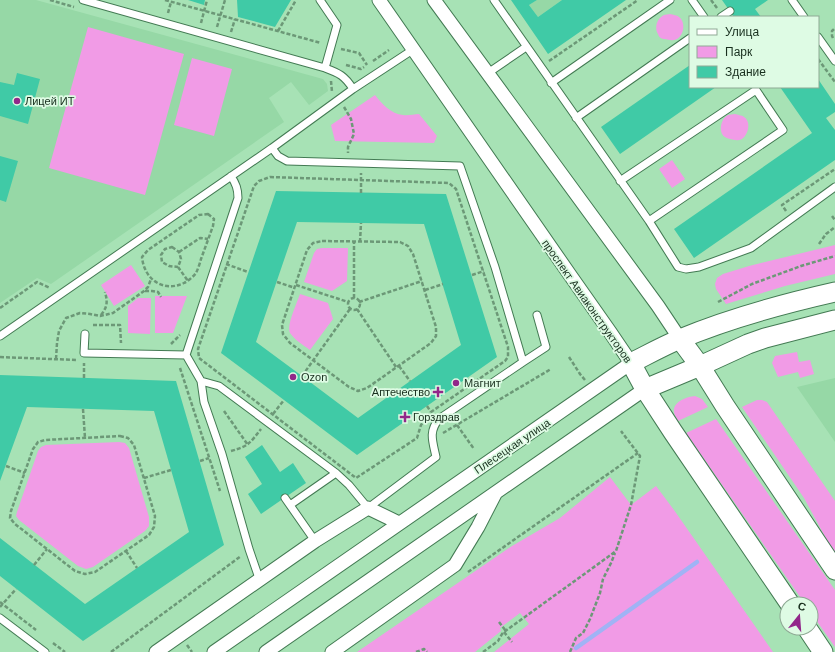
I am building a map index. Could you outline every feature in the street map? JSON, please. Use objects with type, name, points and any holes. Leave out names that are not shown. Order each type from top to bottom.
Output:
[{"type":"street","name":"проспект Авиаконструкторов","points":[[379,0],[610,332],[631,363],[645,389],[672,432],[785,596]]},
{"type":"street","points":[[434,0],[658,306],[700,366],[725,406],[835,570]]},
{"type":"street","name":"Плесецкая улица","points":[[214,652],[631,363],[680,339],[730,320],[792,302],[835,292]]},
{"type":"street","points":[[266,652],[645,389],[748,344],[765,338],[835,320]]},
{"type":"street","points":[[332,652],[455,565],[478,527],[496,492]]},
{"type":"street","points":[[156,652],[315,541],[368,508],[399,523]]},
{"type":"street","points":[[812,636],[823,652]]},
{"type":"lane","points":[[83,0],[325,68],[337,72],[347,80],[353,89]]},
{"type":"lane","points":[[320,0],[337,25],[325,68]]},
{"type":"lane","points":[[494,0],[648,221],[678,267],[686,269],[699,267],[751,248],[835,187]]},
{"type":"lane","points":[[551,83],[670,0]]},
{"type":"lane","points":[[692,0],[703,16]]},
{"type":"lane","points":[[792,0],[803,16]]},
{"type":"lane","points":[[722,16],[730,11]]},
{"type":"lane","points":[[819,38],[835,61]]},
{"type":"lane","points":[[576,118],[689,39]]},
{"type":"lane","points":[[488,73],[526,46]]},
{"type":"lane","points":[[0,336],[272,148],[353,89],[414,49]]},
{"type":"lane","points":[[620,181],[756,90],[783,130],[648,221]]},
{"type":"lane","points":[[272,148],[278,156],[287,161],[460,166],[495,267],[523,362]]},
{"type":"lane","points":[[231,176],[236,183],[238,198],[186,355],[202,381],[204,402],[222,454],[249,549],[260,580]]},
{"type":"lane","points":[[202,381],[219,386],[336,474],[349,485],[368,508],[436,457],[432,432],[434,425],[439,419],[546,347],[537,315]]},
{"type":"lane","points":[[85,334],[84,357],[186,355]]},
{"type":"lane","points":[[290,505],[336,474]]},
{"type":"lane","points":[[285,498],[315,541]]},
{"type":"lane","points":[[0,618],[45,652]]},
{"type":"path","points":[[50,0],[74,7]]},
{"type":"path","points":[[165,0],[359,53],[367,65]]},
{"type":"path","points":[[200,25],[207,0]]},
{"type":"path","points":[[216,29],[225,0]]},
{"type":"path","points":[[278,31],[296,0]]},
{"type":"path","points":[[549,61],[638,0]]},
{"type":"path","points":[[167,16],[171,2]]},
{"type":"path","points":[[231,33],[235,19]]},
{"type":"path","points":[[835,28],[832,31],[832,36],[835,40]]},
{"type":"path","points":[[819,60],[835,82]]},
{"type":"path","points":[[326,76],[332,81],[332,92]]},
{"type":"path","points":[[343,107],[351,119],[354,134],[348,147],[348,163]]},
{"type":"path","points":[[361,163],[361,193]]},
{"type":"path","points":[[786,211],[782,205],[835,169]]},
{"type":"path","points":[[270,177],[361,179],[449,183],[456,189],[508,347],[508,357],[505,361],[431,412],[421,425],[417,438],[356,478],[199,358],[198,349],[254,186],[260,181],[270,177]]},
{"type":"path","points":[[208,214],[214,219],[213,226],[196,274],[188,281],[176,286],[165,286],[151,279],[143,265],[142,257],[148,250],[199,215],[208,214]]},
{"type":"path","points":[[832,216],[835,220]]},
{"type":"path","points":[[360,242],[361,223]]},
{"type":"path","points":[[819,244],[826,234],[835,227]]},
{"type":"path","points":[[179,252],[200,238],[208,239]]},
{"type":"path","points":[[322,241],[354,242],[400,242],[408,246],[413,254],[436,327],[436,336],[431,343],[367,388],[358,391],[349,387],[290,343],[283,334],[282,325],[308,250],[313,243],[322,241]]},
{"type":"path","points":[[354,242],[354,298]]},
{"type":"path","points":[[172,247],[179,252],[181,259],[178,266],[169,266],[162,262],[161,255],[165,249],[172,247]]},
{"type":"path","points":[[718,302],[752,284],[801,266],[835,256]]},
{"type":"path","points":[[217,261],[248,272]]},
{"type":"path","points":[[178,266],[188,281]]},
{"type":"path","points":[[472,276],[495,267]]},
{"type":"path","points":[[56,359],[59,331],[66,318],[80,313],[100,316],[113,313],[144,291],[148,287],[151,279]]},
{"type":"path","points":[[359,302],[422,281]]},
{"type":"path","points":[[0,308],[37,282],[52,288]]},
{"type":"path","points":[[277,282],[348,302]]},
{"type":"path","points":[[425,290],[443,284]]},
{"type":"path","points":[[144,291],[158,292],[161,296]]},
{"type":"path","points":[[100,316],[106,309],[106,292]]},
{"type":"path","points":[[354,298],[359,302]]},
{"type":"path","points":[[348,302],[350,299],[354,298]]},
{"type":"path","points":[[348,302],[350,309]]},
{"type":"path","points":[[358,309],[360,305],[359,302]]},
{"type":"path","points":[[350,309],[358,309]]},
{"type":"path","points":[[302,376],[350,309]]},
{"type":"path","points":[[358,309],[398,367],[410,381]]},
{"type":"path","points":[[93,325],[120,325],[120,343],[128,343]]},
{"type":"path","points":[[171,345],[181,334]]},
{"type":"path","points":[[0,357],[56,359],[84,357],[84,378]]},
{"type":"path","points":[[569,357],[586,381]]},
{"type":"path","points":[[178,364],[221,496]]},
{"type":"path","points":[[441,434],[551,369]]},
{"type":"path","points":[[222,454],[248,445],[284,400]]},
{"type":"path","points":[[427,406],[431,412]]},
{"type":"path","points":[[83,408],[85,438]]},
{"type":"path","points":[[224,411],[248,445]]},
{"type":"path","points":[[457,425],[474,449]]},
{"type":"path","points":[[570,652],[576,638],[583,633],[590,619],[600,593],[603,579],[611,564],[632,505],[640,456],[621,431]]},
{"type":"path","points":[[120,436],[128,438],[134,445],[144,478],[155,516],[154,527],[149,535],[95,572],[85,574],[75,571],[15,524],[10,518],[11,510],[24,473],[33,449],[38,442],[45,440],[120,436]]},
{"type":"path","points":[[462,575],[638,453]]},
{"type":"path","points":[[6,466],[24,473]]},
{"type":"path","points":[[144,478],[171,470]]},
{"type":"path","points":[[34,565],[47,549]]},
{"type":"path","points":[[111,652],[241,557],[239,549]]},
{"type":"path","points":[[126,551],[137,568]]},
{"type":"path","points":[[484,652],[498,641],[502,634],[616,551]]},
{"type":"path","points":[[0,607],[1,603],[16,588]]},
{"type":"path","points":[[1,603],[40,633]]},
{"type":"path","points":[[499,622],[512,642]]},
{"type":"path","points":[[52,642],[65,652]]},
{"type":"path","points":[[416,652],[424,649],[427,652]]},
{"type":"shaded area","points":[[0,0],[36,0],[323,79],[327,84],[328,91],[309,105],[291,82],[269,98],[284,122],[51,284],[37,278],[0,303]]},
{"type":"shaded area","points":[[537,0],[562,0],[538,17],[529,5]]},
{"type":"shaded area","points":[[835,378],[835,442],[797,387]]},
{"type":"green space","points":[[664,15],[676,15],[683,22],[683,32],[677,39],[674,40],[661,38],[656,29],[660,18]]},
{"type":"green space","points":[[88,27],[184,54],[145,195],[49,168]]},
{"type":"green space","points":[[192,58],[232,69],[214,136],[174,125]]},
{"type":"green space","points":[[375,95],[384,105],[395,113],[405,115],[419,114],[437,136],[434,143],[335,141],[331,125]]},
{"type":"green space","points":[[735,114],[744,117],[748,121],[748,131],[742,139],[739,140],[726,138],[721,132],[721,126],[724,118],[728,115]]},
{"type":"green space","points":[[672,160],[685,179],[672,188],[659,169]]},
{"type":"green space","points":[[835,245],[835,274],[785,286],[726,304],[716,289],[715,284],[717,278],[723,274],[749,266]]},
{"type":"green space","points":[[348,248],[347,281],[332,291],[304,282],[314,253],[317,249]]},
{"type":"green space","points":[[131,265],[145,286],[114,306],[101,285]]},
{"type":"green space","points":[[300,294],[328,303],[333,319],[310,350],[294,338],[289,330],[289,325]]},
{"type":"green space","points":[[155,296],[187,296],[173,333],[155,333]]},
{"type":"green space","points":[[138,298],[151,298],[150,334],[128,333],[128,306]]},
{"type":"green space","points":[[797,352],[799,362],[810,360],[814,374],[800,378],[798,372],[778,377],[772,363],[775,356]]},
{"type":"green space","points":[[695,396],[702,399],[708,407],[678,421],[674,413],[674,408],[678,402],[688,397]]},
{"type":"green space","points":[[757,400],[767,402],[835,501],[835,555],[804,498],[742,407]]},
{"type":"green space","points":[[716,419],[835,590],[835,647],[819,624],[819,596],[799,596],[686,433]]},
{"type":"green space","points":[[125,443],[129,448],[149,517],[149,526],[145,531],[93,567],[86,569],[78,566],[19,520],[16,516],[17,512],[38,451],[41,447],[46,445]]},
{"type":"green space","points":[[610,477],[631,505],[656,486],[773,652],[494,652],[529,624],[520,613],[500,628],[501,631],[475,652],[357,652],[512,546],[560,518]]},
{"type":"building","points":[[188,0],[205,0],[204,5]]},
{"type":"building","points":[[237,0],[291,0],[275,27],[238,17]]},
{"type":"building","points":[[511,0],[537,0],[529,5],[538,17],[562,0],[626,0],[548,54]]},
{"type":"building","points":[[722,0],[768,0],[755,9],[760,16],[733,16]]},
{"type":"building","points":[[689,66],[689,88],[715,88],[620,154],[601,127]]},
{"type":"building","name":"Лицей ИТ","points":[[17,73],[40,79],[28,124],[0,116],[0,82],[14,85]]},
{"type":"building","points":[[819,80],[835,104],[835,112],[826,118],[835,130],[835,160],[694,258],[674,229],[812,133],[781,88],[819,88]]},
{"type":"building","points":[[0,156],[18,161],[6,202],[0,200]]},
{"type":"building","points":[[276,191],[446,194],[497,357],[357,455],[221,353]],"holes":[[[297,222],[424,224],[461,345],[358,418],[256,342]]]},
{"type":"building","points":[[0,375],[176,381],[224,545],[83,641],[0,576],[0,538],[85,604],[189,532],[154,411],[27,407],[0,481]]},
{"type":"building","points":[[262,445],[280,472],[293,463],[306,483],[261,514],[248,494],[262,484],[245,457]]},
{"type":"waterway","points":[[576,648],[697,562]]},
{"type":"place","name":"Лицей ИТ","points":[[17,101]]},
{"type":"place","name":"Ozon","points":[[293,377]]},
{"type":"place","name":"Магнит","points":[[456,383]]},
{"type":"place","name":"Аптечество","points":[[438,392]]},
{"type":"place","name":"Горздрав","points":[[405,417]]}]
